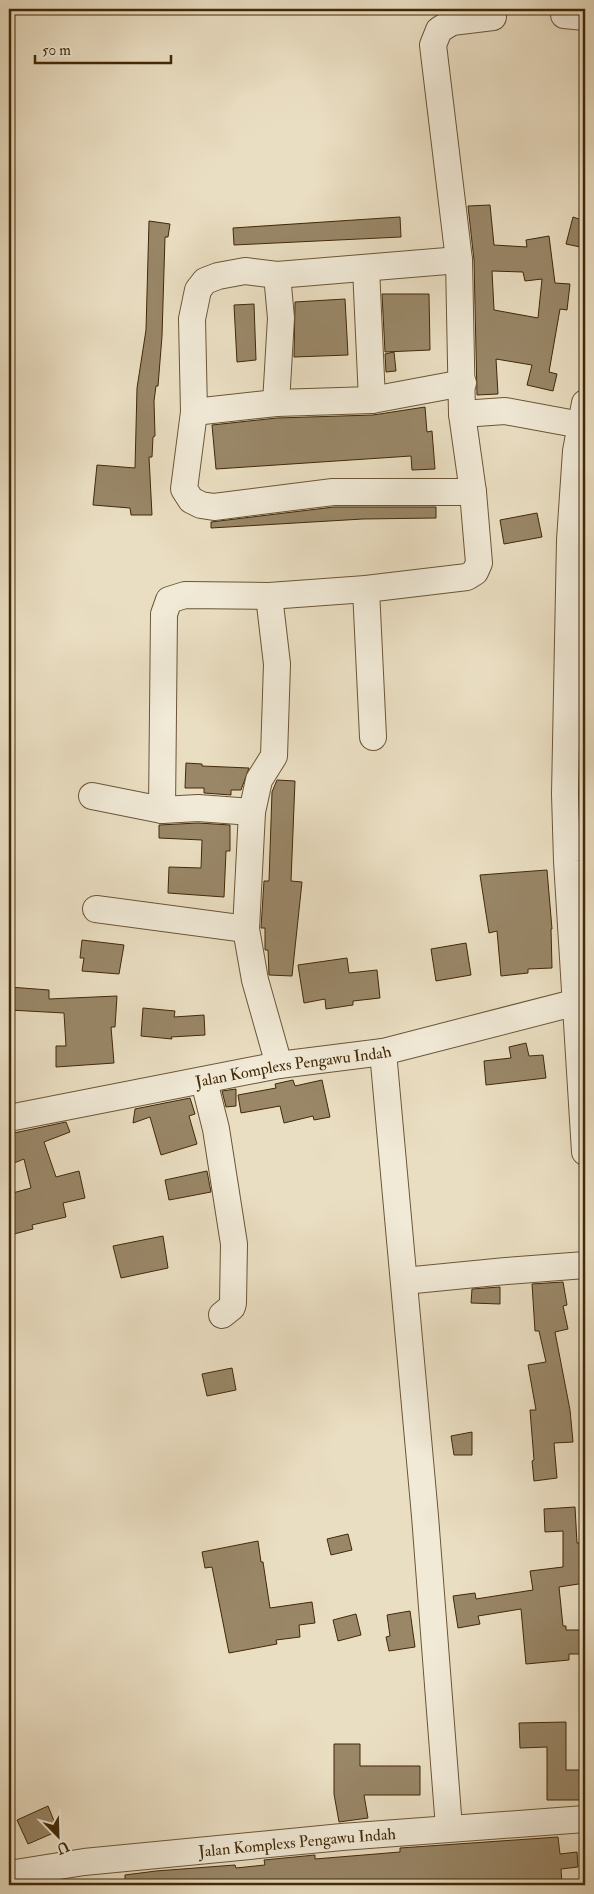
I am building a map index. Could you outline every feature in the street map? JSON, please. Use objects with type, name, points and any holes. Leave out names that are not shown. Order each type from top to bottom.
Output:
[{"type":"street","points":[[162,810],[164,614],[169,600],[186,595],[269,596],[366,589],[467,577],[475,572],[479,563],[473,492],[462,414],[460,260],[433,45],[439,30],[452,22],[493,17]]},
{"type":"street","points":[[460,260],[277,275],[245,271],[205,281],[198,290],[192,319],[194,412],[184,489],[191,500],[200,505],[230,505],[333,492],[473,492]]},
{"type":"street","points":[[366,268],[372,400]]},
{"type":"street","points":[[276,403],[281,318],[277,275]]},
{"type":"street","points":[[194,412],[276,403],[372,400],[463,384]]},
{"type":"street","points":[[462,414],[505,411],[583,414],[565,794],[566,861],[580,1001],[585,1152]]},
{"type":"street","points":[[366,589],[373,737]]},
{"type":"street","points":[[269,596],[277,664],[274,756],[259,780],[252,812],[246,929],[255,980],[279,1065]]},
{"type":"street","points":[[92,796],[162,810],[198,808],[252,812]]},
{"type":"street","points":[[96,909],[246,929]]},
{"type":"street","name":"Jalan Komplexs Pengawu Indah","points":[[9,1118],[279,1065],[382,1052],[580,1001]]},
{"type":"street","points":[[382,1052],[404,1281],[449,1828]]},
{"type":"street","points":[[204,1080],[216,1129],[234,1244],[233,1303],[232,1307],[222,1315]]},
{"type":"street","points":[[404,1281],[506,1270],[585,1265]]},
{"type":"street","name":"Jalan Komplexs Pengawu Indah","points":[[9,1874],[84,1862],[449,1828],[585,1819]]},
{"type":"building","points":[[490,205],[494,245],[527,247],[526,240],[549,236],[555,283],[570,284],[567,310],[560,309],[549,372],[557,374],[553,391],[527,385],[532,365],[496,359],[498,394],[477,395],[474,260],[468,206]],"holes":[[[492,271],[523,272],[525,281],[542,279],[538,318],[494,310]]]},
{"type":"building","points":[[400,217],[401,237],[234,245],[233,228]]},
{"type":"building","points":[[573,217],[585,221],[585,248],[566,244]]},
{"type":"building","points":[[149,221],[170,224],[168,237],[165,237],[162,336],[158,386],[156,386],[154,401],[155,436],[153,437],[152,457],[149,457],[152,515],[131,515],[130,508],[93,505],[97,465],[135,468],[137,388],[146,330]]},
{"type":"building","points":[[382,294],[429,294],[430,350],[385,352]]},
{"type":"building","points":[[345,299],[348,355],[294,357],[295,302]]},
{"type":"building","points":[[254,304],[256,360],[237,362],[234,305]]},
{"type":"building","points":[[394,352],[396,371],[386,372],[385,354]]},
{"type":"building","points":[[425,407],[427,432],[432,431],[435,469],[412,470],[411,456],[216,469],[212,425],[277,418],[373,415]]},
{"type":"building","points":[[334,507],[436,507],[436,518],[363,519],[211,528],[211,522]]},
{"type":"building","points":[[537,513],[542,537],[504,544],[500,520]]},
{"type":"building","points":[[186,763],[202,764],[202,766],[249,768],[241,790],[231,790],[231,795],[204,793],[204,788],[185,788]]},
{"type":"building","points":[[277,780],[295,781],[291,881],[302,882],[292,976],[269,975],[268,950],[265,950],[265,928],[261,928],[264,881],[269,881],[272,792]]},
{"type":"building","points":[[198,823],[230,825],[230,851],[226,851],[224,897],[168,893],[169,867],[201,868],[202,840],[159,838],[159,825]]},
{"type":"building","points":[[547,870],[552,929],[552,968],[528,969],[528,973],[501,976],[497,931],[489,933],[480,875]]},
{"type":"building","points":[[82,940],[124,945],[119,974],[82,971],[84,958],[80,958]]},
{"type":"building","points":[[466,943],[471,975],[436,981],[431,949]]},
{"type":"building","points":[[347,958],[349,973],[377,970],[380,998],[353,1001],[353,1005],[326,1009],[325,999],[304,1003],[298,965]]},
{"type":"building","points":[[9,987],[49,990],[49,999],[117,996],[115,1027],[111,1027],[114,1063],[56,1067],[56,1046],[66,1046],[64,1013],[9,1010]]},
{"type":"building","points":[[143,1008],[175,1011],[174,1017],[204,1015],[205,1035],[171,1037],[172,1039],[141,1036]]},
{"type":"building","points":[[526,1043],[529,1056],[543,1055],[546,1078],[486,1085],[484,1061],[511,1058],[509,1047]]},
{"type":"building","points":[[293,1080],[295,1086],[322,1080],[330,1117],[314,1120],[313,1116],[284,1123],[280,1106],[241,1113],[238,1095],[276,1088],[275,1084]]},
{"type":"building","points":[[236,1089],[236,1106],[226,1107],[222,1091]]},
{"type":"building","points":[[190,1098],[195,1114],[189,1116],[197,1144],[161,1155],[150,1117],[133,1123],[135,1109]]},
{"type":"building","points":[[66,1122],[70,1132],[44,1142],[56,1177],[79,1171],[85,1198],[63,1203],[66,1217],[32,1225],[33,1229],[14,1234],[9,1213],[9,1194],[31,1188],[24,1159],[14,1163],[9,1149],[9,1134]]},
{"type":"building","points":[[207,1171],[211,1192],[169,1200],[165,1180]]},
{"type":"building","points":[[163,1236],[168,1268],[121,1278],[113,1246]]},
{"type":"building","points":[[563,1282],[567,1305],[563,1306],[568,1329],[555,1332],[570,1410],[573,1442],[554,1443],[557,1478],[534,1481],[530,1410],[536,1410],[528,1365],[546,1362],[539,1331],[535,1331],[532,1284]]},
{"type":"building","points":[[500,1287],[500,1304],[471,1303],[472,1289]]},
{"type":"building","points":[[232,1368],[236,1390],[207,1396],[202,1374]]},
{"type":"building","points":[[472,1432],[472,1455],[454,1455],[451,1436]]},
{"type":"building","points":[[575,1507],[577,1543],[585,1543],[585,1583],[559,1587],[563,1626],[566,1626],[566,1630],[585,1630],[585,1654],[569,1654],[569,1660],[526,1664],[521,1609],[478,1616],[480,1624],[458,1628],[453,1596],[475,1593],[476,1599],[533,1590],[530,1571],[563,1567],[563,1531],[545,1532],[544,1509]]},
{"type":"building","points":[[348,1534],[352,1550],[331,1555],[327,1539]]},
{"type":"building","points":[[258,1541],[270,1608],[312,1602],[315,1623],[299,1625],[300,1637],[276,1640],[277,1644],[229,1653],[212,1567],[205,1568],[202,1552]]},
{"type":"building","points":[[410,1611],[415,1647],[389,1651],[386,1637],[390,1636],[387,1615]]},
{"type":"building","points":[[356,1614],[361,1635],[338,1641],[333,1620]]},
{"type":"building","points":[[566,1722],[566,1770],[585,1770],[585,1800],[547,1800],[547,1747],[520,1748],[519,1723]]},
{"type":"building","points":[[334,1744],[360,1744],[360,1766],[420,1766],[420,1795],[364,1795],[368,1818],[339,1822],[334,1794]]},
{"type":"building","points":[[48,1806],[58,1831],[28,1844],[17,1820]]},
{"type":"building","points":[[558,1837],[560,1854],[577,1852],[578,1867],[561,1869],[562,1885],[328,1885],[328,1883],[303,1885],[125,1885],[125,1875],[156,1871],[235,1865],[236,1868],[265,1865],[264,1860],[315,1855],[315,1859],[400,1852],[400,1848]]}]
